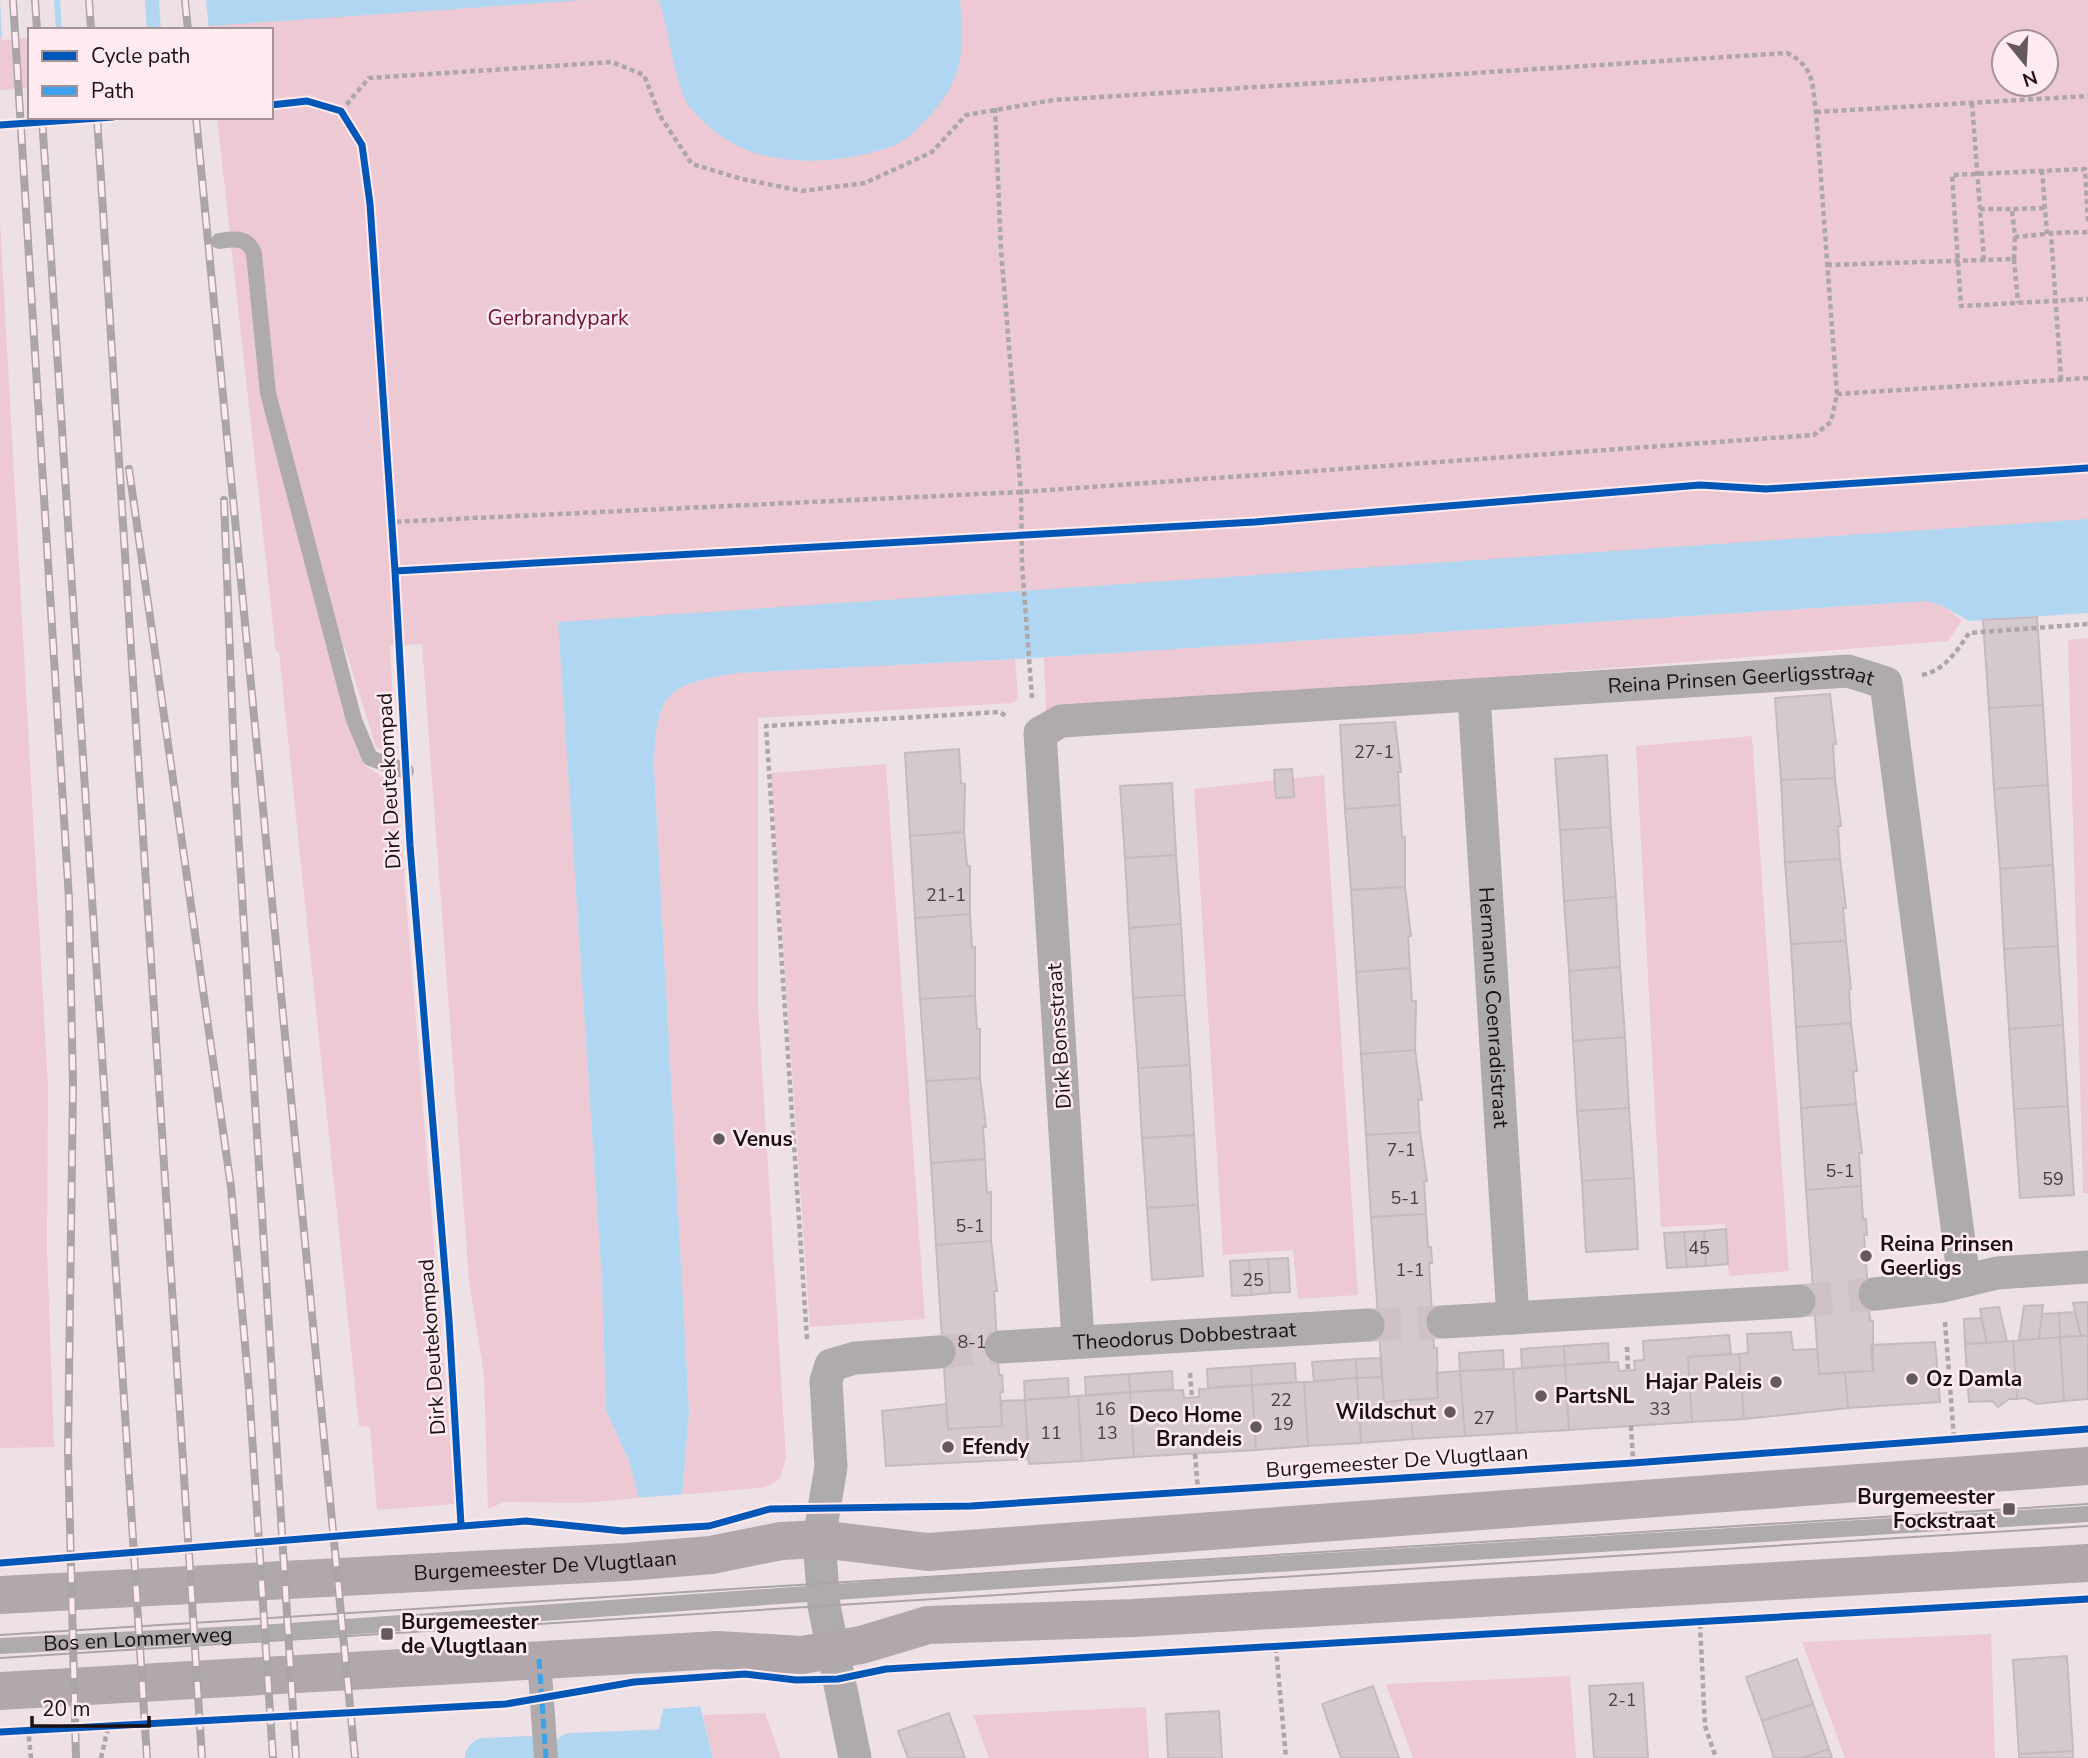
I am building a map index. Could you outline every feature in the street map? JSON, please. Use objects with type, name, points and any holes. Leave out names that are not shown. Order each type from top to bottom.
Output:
[{"type":"main road","name":"Burgemeester De Vlugtlaan","points":[[0,1595],[626,1562],[711,1555],[781,1541],[819,1539],[928,1552],[2088,1466]]},
{"type":"main road","points":[[540,1659],[718,1650],[769,1655],[832,1651],[928,1625],[1148,1617],[2088,1563]]},
{"type":"main road","name":"Bos en Lommerweg","points":[[0,1691],[540,1659]]},
{"type":"street","name":"Reina Prinsen Geerligsstraat","points":[[1040,733],[1060,721],[1848,671],[1886,683],[1953,1283]]},
{"type":"street","name":"Hermanus Coenradistraat","points":[[1474,696],[1513,1318]]},
{"type":"street","name":"Dirk Bonsstraat","points":[[1040,733],[1078,1340]]},
{"type":"street","points":[[1875,1294],[1953,1283],[1997,1273],[2088,1267]]},
{"type":"street","points":[[1443,1322],[1799,1301]]},
{"type":"street","name":"Theodorus Dobbestraat","points":[[1001,1347],[1078,1340],[1187,1337],[1368,1325]]},
{"type":"street","points":[[855,1758],[822,1594],[819,1539],[831,1467],[826,1381],[831,1365],[855,1358],[939,1352]]},
{"type":"street","points":[[540,1659],[547,1758]]},
{"type":"lane","points":[[219,240],[241,239],[250,245],[254,254],[268,393],[354,720],[370,758],[406,771]]},
{"type":"lane","points":[[822,1594],[2088,1514]]},
{"type":"lane","name":"Bos en Lommerweg","points":[[0,1646],[275,1632],[822,1594]]},
{"type":"path","points":[[341,111],[369,78],[612,62],[644,75],[660,116],[692,164],[742,179],[802,191],[865,183],[932,152],[966,115],[1054,100],[1787,53],[1802,60],[1810,73],[1816,112],[1837,394],[1831,422],[1814,435],[1021,492],[391,522]]},
{"type":"path","points":[[1816,112],[2088,96]]},
{"type":"path","points":[[1972,103],[1984,260]]},
{"type":"path","points":[[329,108],[341,111],[348,123]]},
{"type":"path","points":[[995,108],[1001,250],[1021,492],[1022,564],[1030,691]]},
{"type":"path","points":[[2088,221],[2085,169],[1952,175],[1961,306],[2088,299]]},
{"type":"path","points":[[2042,170],[2061,380]]},
{"type":"path","points":[[1980,209],[2044,208]]},
{"type":"path","points":[[2012,209],[2018,303]]},
{"type":"path","points":[[2015,237],[2088,232]]},
{"type":"path","points":[[1827,265],[2014,259]]},
{"type":"path","points":[[1837,394],[2088,378]]},
{"type":"path","points":[[390,509],[392,535]]},
{"type":"path","points":[[1008,534],[1035,533]]},
{"type":"path","points":[[1953,656],[1969,633],[2088,624]]},
{"type":"path","points":[[831,1365],[805,1337],[766,726],[999,712],[1040,733]]},
{"type":"path","points":[[1953,1283],[1954,1440]]},
{"type":"path","points":[[1631,1426],[1633,1463]]},
{"type":"path","points":[[1940,1441],[1967,1439]]},
{"type":"path","points":[[1195,1454],[1198,1492]]},
{"type":"path","points":[[1620,1464],[1647,1462]]},
{"type":"path","points":[[1185,1492],[1212,1490]]},
{"type":"path","points":[[1688,1624],[1714,1622]]},
{"type":"path","points":[[1700,1623],[1705,1726],[1716,1758]]},
{"type":"path","points":[[1262,1648],[1290,1647]]},
{"type":"path","points":[[1276,1648],[1286,1758]]},
{"type":"path","points":[[95,1728],[122,1727]]},
{"type":"path","points":[[101,1758],[108,1728]]},
{"type":"path","points":[[14,1731],[41,1730]]},
{"type":"green space","name":"Gerbrandypark","points":[[458,0],[2088,0],[2088,537],[559,636],[602,1281],[606,1410],[629,1461],[639,1498],[583,1503],[504,1502],[488,1509],[484,1376],[469,1280],[422,644],[390,646],[396,755],[376,747],[345,648],[328,649],[364,765],[397,786],[455,1504],[377,1510],[370,1427],[359,1426],[279,652],[276,652],[217,119],[273,119],[273,28],[106,28]]},
{"type":"green space","points":[[28,34],[28,88],[0,90],[0,37]]},
{"type":"green space","points":[[0,221],[48,1088],[47,1248],[54,1447],[0,1448]]},
{"type":"green space","points":[[1926,601],[1943,606],[1962,620],[1948,641],[1046,713],[1044,657]]},
{"type":"green space","points":[[2088,638],[2088,1193],[2083,1193],[2068,640]]},
{"type":"green space","points":[[1015,659],[1018,698],[1014,703],[758,718],[758,1006],[786,1458],[780,1479],[766,1487],[682,1495],[689,1412],[654,768],[655,743],[662,709],[669,697],[679,689],[694,682],[738,673]]},
{"type":"green space","points":[[1752,736],[1789,1271],[1729,1276],[1725,1224],[1661,1227],[1636,746]]},
{"type":"green space","points":[[886,764],[925,1319],[810,1327],[771,773]]},
{"type":"green space","points":[[1324,775],[1358,1295],[1298,1299],[1293,1250],[1223,1255],[1194,789]]},
{"type":"green space","points":[[1991,1634],[1995,1758],[1845,1758],[1802,1642]]},
{"type":"green space","points":[[1570,1676],[1576,1758],[1413,1758],[1386,1684]]},
{"type":"green space","points":[[1146,1707],[1149,1758],[989,1758],[973,1715]]},
{"type":"green space","points":[[765,1713],[781,1758],[713,1758],[703,1715]]},
{"type":"water","points":[[0,0],[585,0],[208,26],[28,28],[28,34],[0,37]]},
{"type":"water","points":[[658,0],[960,0],[962,43],[959,64],[948,92],[935,110],[911,135],[895,145],[835,159],[814,161],[772,157],[752,152],[729,141],[693,111],[686,101],[676,74]]},
{"type":"water","points":[[2088,519],[2088,613],[1969,621],[1943,606],[1926,601],[1015,659],[738,673],[694,682],[669,697],[658,724],[654,768],[689,1412],[682,1495],[700,1706],[713,1758],[653,1758],[663,1709],[639,1498],[629,1461],[606,1410],[602,1281],[558,622]]},
{"type":"pier","points":[[0,0],[54,0],[56,28],[28,28],[28,38],[2,40]]},
{"type":"pier","points":[[60,0],[145,0],[147,28],[62,28]]},
{"type":"pier","points":[[159,0],[206,0],[209,28],[161,28]]},
{"type":"pier","points":[[686,1494],[704,1706],[660,1709],[636,1498]]},
{"type":"building","points":[[2037,617],[2043,705],[1989,708],[1983,620]]},
{"type":"building","points":[[1830,694],[1836,744],[1833,744],[1835,778],[1781,780],[1775,698]]},
{"type":"building","points":[[2043,705],[2048,785],[1994,789],[1989,708]]},
{"type":"building","points":[[1395,722],[1401,772],[1398,772],[1400,805],[1345,809],[1340,725]]},
{"type":"building","points":[[959,749],[961,783],[965,784],[964,832],[910,836],[905,753]]},
{"type":"building","points":[[1607,755],[1611,827],[1560,830],[1555,759]]},
{"type":"building","points":[[1292,769],[1294,797],[1276,798],[1274,770]]},
{"type":"building","points":[[1835,778],[1841,826],[1838,826],[1840,859],[1785,862],[1781,780]]},
{"type":"building","points":[[1172,783],[1176,855],[1125,858],[1120,786]]},
{"type":"building","points":[[2048,785],[2053,865],[2000,869],[1994,789]]},
{"type":"building","points":[[1400,805],[1402,838],[1405,837],[1405,887],[1351,890],[1345,809]]},
{"type":"building","points":[[1611,827],[1616,897],[1564,901],[1560,830]]},
{"type":"building","points":[[964,832],[967,865],[970,866],[970,914],[915,918],[910,836]]},
{"type":"building","points":[[1176,855],[1181,924],[1129,928],[1125,858]]},
{"type":"building","points":[[1840,859],[1846,908],[1843,908],[1846,941],[1791,944],[1785,862]]},
{"type":"building","points":[[2053,865],[2058,946],[2004,949],[2000,869]]},
{"type":"building","points":[[1405,887],[1411,936],[1408,936],[1410,968],[1356,972],[1351,890]]},
{"type":"building","points":[[1616,897],[1620,967],[1569,971],[1564,901]]},
{"type":"building","points":[[970,914],[972,947],[975,947],[975,996],[920,999],[915,918]]},
{"type":"building","points":[[1181,924],[1185,995],[1133,998],[1129,928]]},
{"type":"building","points":[[1846,941],[1851,1023],[1796,1027],[1791,944]]},
{"type":"building","points":[[2058,946],[2063,1025],[2009,1029],[2004,949]]},
{"type":"building","points":[[1620,967],[1625,1037],[1573,1041],[1569,971]]},
{"type":"building","points":[[1410,968],[1412,1001],[1416,1001],[1415,1050],[1361,1054],[1356,972]]},
{"type":"building","points":[[1185,995],[1190,1065],[1138,1068],[1133,998]]},
{"type":"building","points":[[975,996],[977,1029],[980,1029],[980,1078],[926,1081],[920,999]]},
{"type":"building","points":[[1851,1023],[1857,1071],[1853,1072],[1856,1104],[1801,1108],[1796,1027]]},
{"type":"building","points":[[2063,1025],[2068,1106],[2014,1109],[2009,1029]]},
{"type":"building","points":[[1625,1037],[1629,1108],[1577,1111],[1573,1041]]},
{"type":"building","points":[[1415,1050],[1422,1100],[1418,1099],[1420,1132],[1366,1135],[1361,1054]]},
{"type":"building","points":[[1190,1065],[1194,1135],[1142,1138],[1138,1068]]},
{"type":"building","points":[[980,1078],[986,1127],[983,1127],[985,1159],[931,1163],[926,1081]]},
{"type":"building","points":[[1856,1104],[1862,1153],[1859,1153],[1861,1186],[1806,1190],[1801,1108]]},
{"type":"building","points":[[2068,1106],[2074,1195],[2020,1198],[2014,1109]]},
{"type":"building","points":[[1629,1108],[1634,1178],[1582,1181],[1577,1111]]},
{"type":"building","points":[[1420,1132],[1427,1181],[1424,1181],[1426,1214],[1371,1217],[1366,1135]]},
{"type":"building","points":[[1194,1135],[1198,1205],[1147,1208],[1142,1138]]},
{"type":"building","points":[[985,1159],[987,1193],[991,1192],[991,1241],[936,1245],[931,1163]]},
{"type":"building","points":[[1634,1178],[1638,1249],[1586,1252],[1582,1181]]},
{"type":"building","points":[[1861,1186],[1863,1219],[1866,1219],[1867,1235],[1864,1235],[1870,1320],[1873,1321],[1873,1371],[1819,1374],[1806,1190]]},
{"type":"building","points":[[1198,1205],[1203,1276],[1152,1280],[1147,1208]]},
{"type":"building","points":[[1426,1214],[1428,1247],[1431,1247],[1432,1263],[1429,1263],[1434,1348],[1437,1348],[1438,1398],[1384,1402],[1371,1217]]},
{"type":"building","points":[[1726,1229],[1728,1264],[1706,1266],[1704,1231]]},
{"type":"building","points":[[1704,1231],[1706,1266],[1687,1267],[1684,1232]]},
{"type":"building","points":[[1684,1232],[1687,1267],[1667,1268],[1664,1233]]},
{"type":"building","points":[[991,1241],[997,1291],[994,1291],[999,1375],[1002,1375],[1002,1426],[948,1429],[936,1245]]},
{"type":"building","points":[[1288,1258],[1290,1292],[1270,1293],[1268,1259]]},
{"type":"building","points":[[1268,1259],[1270,1293],[1251,1295],[1249,1260]]},
{"type":"building","points":[[1249,1260],[1251,1295],[1232,1296],[1230,1261]]},
{"type":"building","points":[[2088,1302],[2088,1336],[2081,1336],[2073,1303]]},
{"type":"building","points":[[2043,1305],[2039,1339],[2019,1340],[2024,1306]]},
{"type":"building","points":[[1999,1307],[2007,1341],[1987,1343],[1980,1309]]},
{"type":"building","points":[[2075,1312],[2081,1336],[2060,1337],[2059,1313]]},
{"type":"building","points":[[2059,1313],[2060,1337],[2039,1339],[2042,1314]]},
{"type":"building","points":[[1981,1318],[1987,1343],[1965,1344],[1964,1319]]},
{"type":"building","points":[[1791,1332],[1793,1350],[1817,1349],[1819,1374],[1845,1372],[1848,1408],[1744,1419],[1739,1354],[1748,1353],[1747,1334]]},
{"type":"building","points":[[1729,1335],[1731,1354],[1688,1357],[1692,1422],[1569,1430],[1565,1365],[1618,1362],[1619,1371],[1635,1370],[1634,1361],[1644,1360],[1643,1341]]},
{"type":"building","points":[[2088,1336],[2088,1399],[2064,1401],[2060,1337]]},
{"type":"building","points":[[2060,1337],[2064,1401],[2037,1404],[2025,1398],[2017,1399],[2013,1341]]},
{"type":"building","points":[[2013,1341],[2017,1399],[2009,1399],[1998,1407],[1992,1401],[1969,1402],[1965,1344]]},
{"type":"building","points":[[1935,1342],[1940,1402],[1848,1408],[1845,1372],[1873,1371],[1871,1345]]},
{"type":"building","points":[[1608,1343],[1609,1362],[1565,1365],[1564,1346]]},
{"type":"building","points":[[1564,1346],[1565,1365],[1522,1368],[1521,1349]]},
{"type":"building","points":[[1503,1350],[1504,1369],[1460,1371],[1459,1353]]},
{"type":"building","points":[[1739,1354],[1744,1419],[1692,1422],[1688,1357]]},
{"type":"building","points":[[1380,1358],[1382,1377],[1357,1378],[1356,1359]]},
{"type":"building","points":[[1356,1359],[1357,1378],[1314,1381],[1312,1362]]},
{"type":"building","points":[[1295,1363],[1296,1382],[1252,1385],[1251,1366]]},
{"type":"building","points":[[1565,1365],[1569,1430],[1517,1433],[1513,1369]]},
{"type":"building","points":[[1251,1366],[1252,1385],[1208,1388],[1207,1369]]},
{"type":"building","points":[[1513,1369],[1517,1433],[1465,1436],[1460,1371]]},
{"type":"building","points":[[1172,1371],[1173,1389],[1130,1392],[1129,1374]]},
{"type":"building","points":[[1460,1371],[1465,1436],[1413,1439],[1410,1400],[1438,1398],[1436,1373]]},
{"type":"building","points":[[1129,1374],[1130,1392],[1086,1396],[1085,1377]]},
{"type":"building","points":[[1382,1377],[1384,1402],[1410,1400],[1413,1439],[1361,1443],[1357,1378]]},
{"type":"building","points":[[1068,1378],[1069,1397],[1025,1400],[1024,1381]]},
{"type":"building","points":[[1357,1378],[1361,1443],[1308,1446],[1304,1382]]},
{"type":"building","points":[[1304,1382],[1308,1446],[1256,1450],[1252,1385]]},
{"type":"building","points":[[1252,1385],[1256,1450],[1134,1457],[1130,1392],[1183,1390],[1184,1398],[1199,1397],[1199,1389]]},
{"type":"building","points":[[1130,1392],[1134,1457],[1082,1461],[1078,1396]]},
{"type":"building","points":[[1078,1396],[1082,1461],[1029,1464],[1025,1400]]},
{"type":"building","points":[[1025,1400],[1029,1459],[886,1466],[882,1411],[946,1404],[948,1429],[1002,1426],[1001,1401]]},
{"type":"building","points":[[2067,1656],[2073,1751],[2019,1754],[2013,1660]]},
{"type":"building","points":[[1797,1659],[1813,1704],[1762,1721],[1746,1677]]},
{"type":"building","points":[[1643,1683],[1648,1758],[1594,1758],[1589,1686]]},
{"type":"building","points":[[1373,1686],[1399,1758],[1341,1758],[1322,1704]]},
{"type":"building","points":[[1813,1704],[1829,1749],[1803,1758],[1774,1758],[1762,1721]]},
{"type":"building","points":[[1219,1711],[1222,1758],[1168,1758],[1166,1714]]},
{"type":"building","points":[[949,1713],[965,1758],[908,1758],[898,1731]]},
{"type":"building","points":[[1829,1749],[1832,1758],[1803,1758]]},
{"type":"building","points":[[2073,1751],[2073,1758],[2019,1758],[2019,1754]]},
{"type":"waterway","points":[[572,1753],[669,1749]]},
{"type":"waterway","points":[[485,1758],[528,1756]]},
{"type":"tunnel","points":[[1799,1301],[1875,1294]]},
{"type":"tunnel","points":[[1368,1325],[1443,1322]]},
{"type":"tunnel","points":[[939,1352],[1001,1347]]},
{"type":"tram line","points":[[0,1635],[2088,1504]]},
{"type":"tram line","points":[[0,1658],[2088,1526]]},
{"type":"railway","points":[[13,0],[69,899],[73,1085],[68,1451],[76,1758]]},
{"type":"railway","points":[[35,0],[37,28]]},
{"type":"railway","points":[[89,0],[91,28]]},
{"type":"railway","points":[[185,0],[188,28]]},
{"type":"railway","points":[[42,119],[147,1758]]},
{"type":"railway","points":[[97,119],[202,1758]]},
{"type":"railway","points":[[196,119],[355,1758]]},
{"type":"railway","points":[[129,469],[231,1187],[249,1389],[273,1758]]},
{"type":"railway","points":[[224,500],[235,782],[296,1758]]},
{"type":"marked path","points":[[539,1659],[546,1758]]},
{"type":"cycle path","name":"Dirk Deutekompad","points":[[273,105],[307,101],[341,111],[362,145],[370,204],[410,845],[449,1320],[461,1525]]},
{"type":"cycle path","points":[[0,125],[85,119]]},
{"type":"cycle path","points":[[395,571],[1255,522],[1700,485],[1766,489],[2088,468]]},
{"type":"cycle path","points":[[0,1563],[526,1521],[623,1531],[709,1526],[770,1509],[971,1506],[1633,1463],[2088,1429]]},
{"type":"cycle path","points":[[0,1732],[506,1704],[634,1682],[745,1674],[796,1680],[838,1679],[886,1669],[2088,1599]]},
{"type":"place","name":"Venus","points":[[719,1139]]},
{"type":"place","name":"Reina Prinsen Geerligs","points":[[1866,1256]]},
{"type":"place","name":"Oz Damla","points":[[1912,1379]]},
{"type":"place","name":"Hajar Paleis","points":[[1776,1382]]},
{"type":"place","name":"PartsNL","points":[[1541,1396]]},
{"type":"place","name":"Wildschut","points":[[1450,1412]]},
{"type":"place","name":"Deco Home Brandeis","points":[[1256,1427]]},
{"type":"place","name":"Efendy","points":[[948,1447]]},
{"type":"place","name":"Burgemeester Fockstraat","points":[[2009,1509]]},
{"type":"place","name":"Burgemeester de Vlugtlaan","points":[[387,1634]]}]
